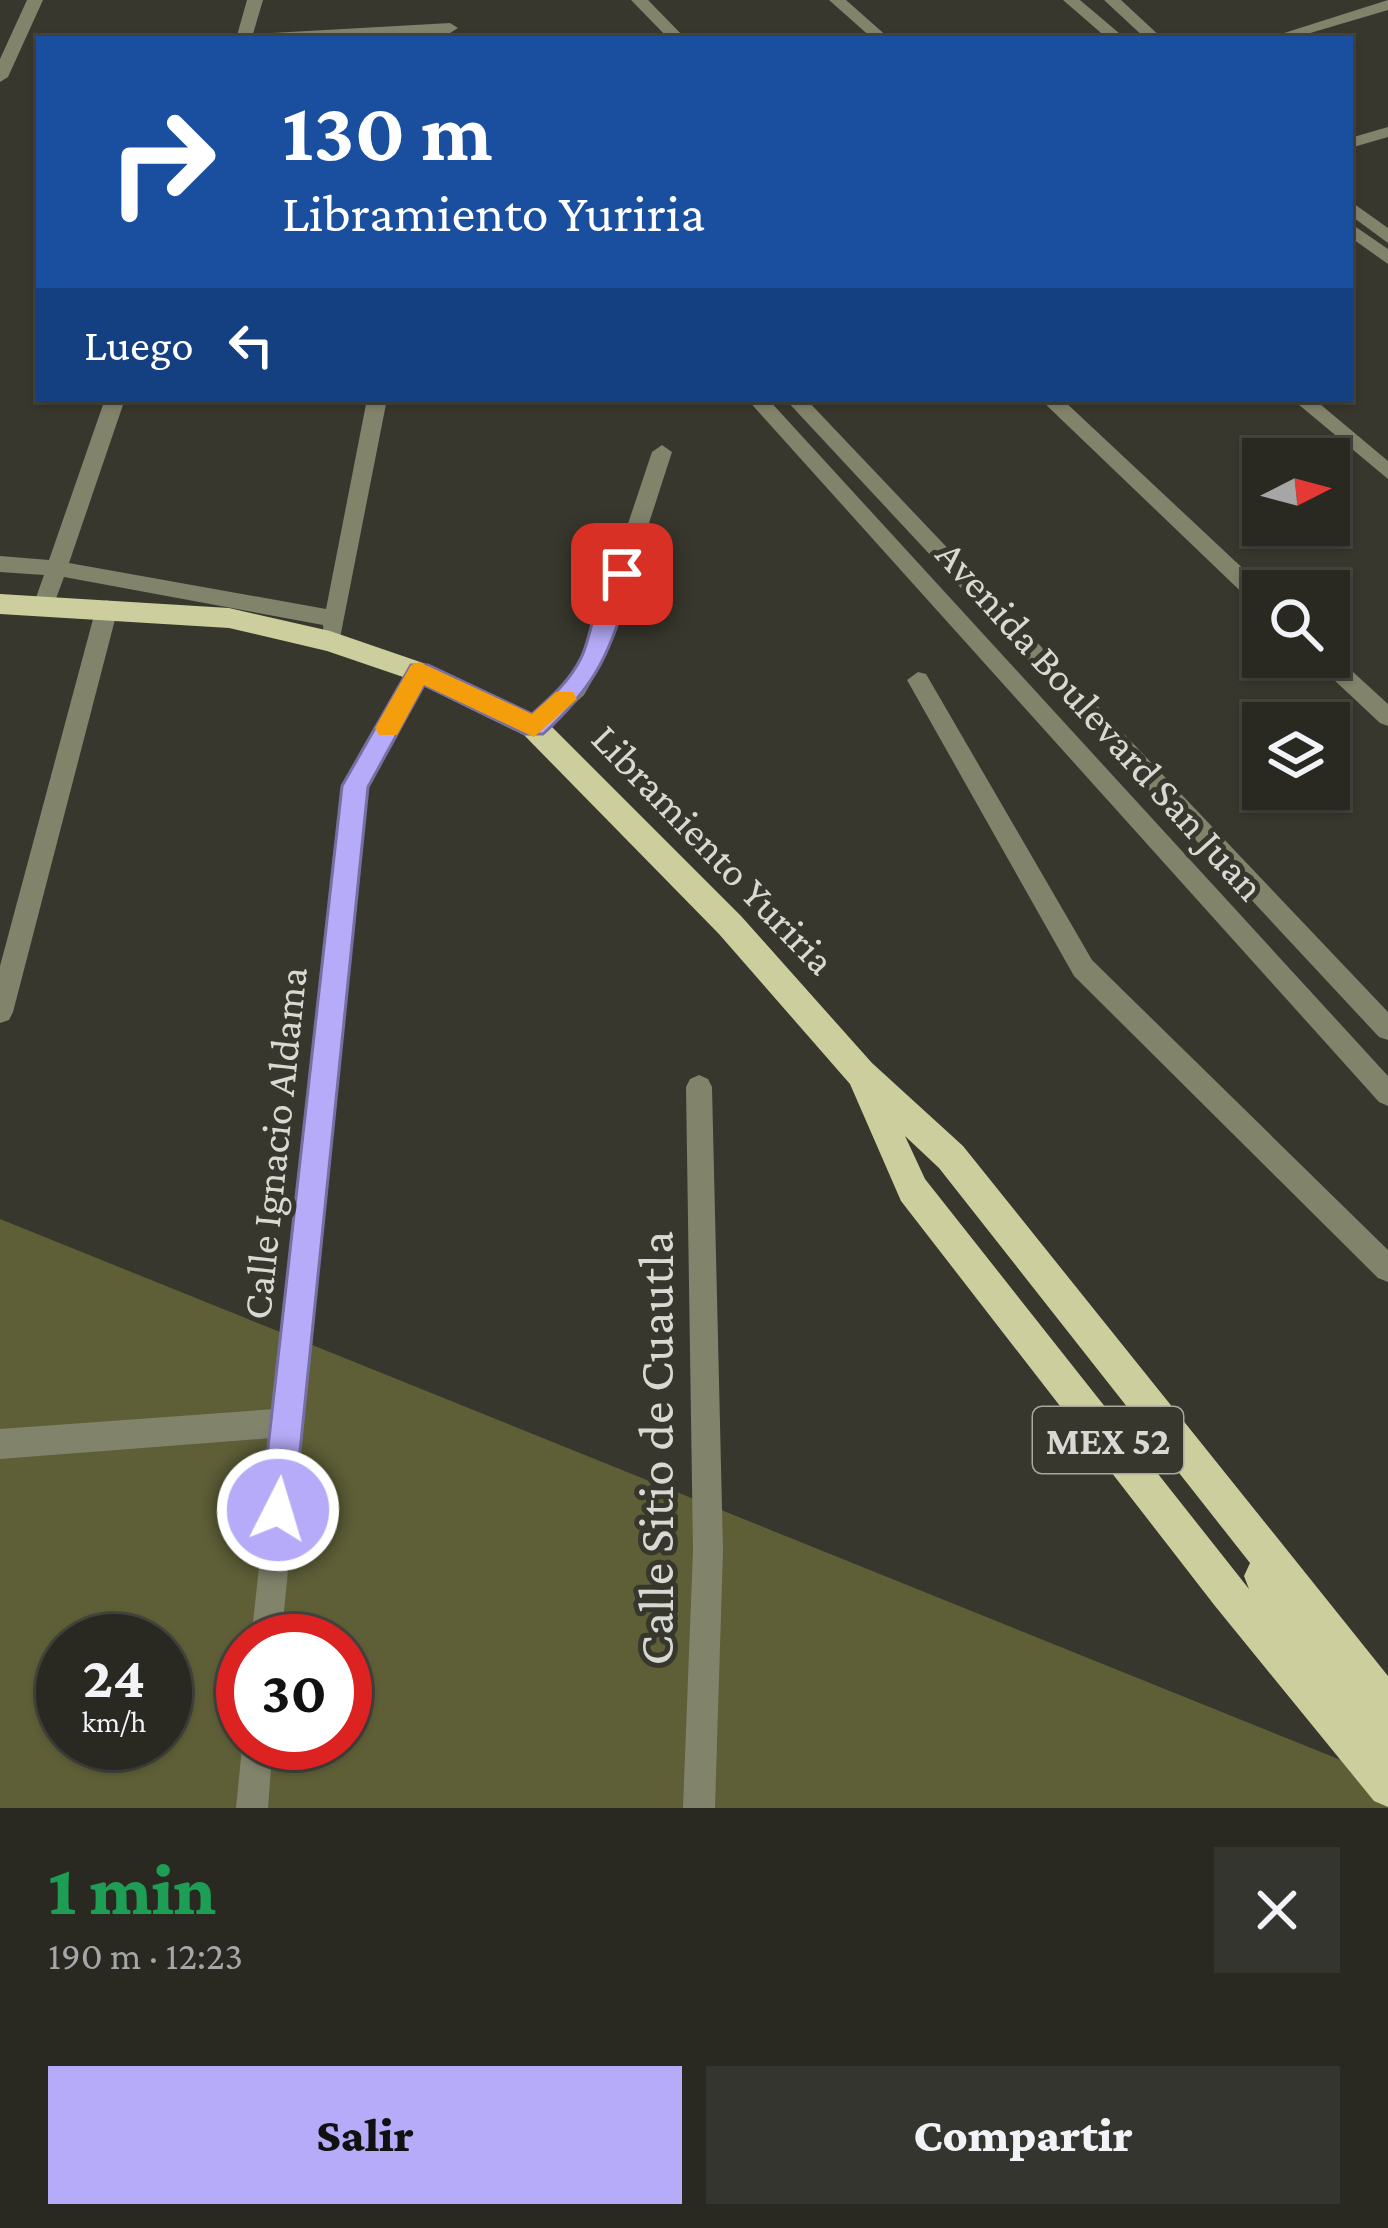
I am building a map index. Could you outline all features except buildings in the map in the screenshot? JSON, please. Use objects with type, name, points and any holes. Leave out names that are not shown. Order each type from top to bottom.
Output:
[{"type":"main road","name":"Libramiento Yuriria","points":[[0,604],[107,608],[332,630],[534,727],[730,925],[861,1073],[951,1157],[1388,1707]]},
{"type":"main road","name":"Libramiento Yuriria","points":[[861,1073],[913,1190],[1228,1593],[1388,1787]]},
{"type":"main road","points":[[1166,1423],[1388,1759]]},
{"type":"street","points":[[0,77],[35,0]]},
{"type":"street","points":[[245,36],[255,0]]},
{"type":"street","points":[[639,0],[676,36]]},
{"type":"street","points":[[837,0],[879,36]]},
{"type":"street","points":[[1072,0],[1114,36]]},
{"type":"street","points":[[1112,0],[1152,36]]},
{"type":"street","points":[[1283,36],[1388,5]]},
{"type":"street","points":[[303,36],[451,27]]},
{"type":"street","points":[[1353,142],[1388,132]]},
{"type":"street","points":[[1353,208],[1388,237]]},
{"type":"street","points":[[1353,230],[1388,258]]},
{"type":"street","points":[[44,606],[115,402]]},
{"type":"street","points":[[0,564],[55,568],[332,630],[376,402]]},
{"type":"street","name":"Avenida Boulevard San Juan","points":[[760,402],[1388,1094]]},
{"type":"street","name":"Avenida Boulevard San Juan","points":[[798,402],[1388,1029]]},
{"type":"street","points":[[1052,402],[1242,580]]},
{"type":"street","points":[[1306,402],[1388,472]]},
{"type":"street","points":[[534,727],[576,688],[595,656],[662,452]]},
{"type":"street","points":[[0,1012],[107,608]]},
{"type":"street","name":"Calle Ignacio Aldama","points":[[268,1614],[356,786],[419,671]]},
{"type":"street","points":[[1346,678],[1388,717]]},
{"type":"street","points":[[919,680],[1083,968],[1388,1269]]},
{"type":"street","name":"Calle Sitio de Cuautla","points":[[699,1087],[708,1550],[699,1808]]},
{"type":"street","points":[[0,1444],[285,1423]]},
{"type":"street","points":[[252,1808],[255,1770]]},
{"type":"green space","points":[[0,1219],[1388,1779],[1388,1808],[0,1808]]},
{"type":"slow traffic","points":[[388,728],[419,671],[534,727],[564,699]]},
{"type":"route","points":[[278,1510],[356,786],[419,671],[534,727],[576,688],[595,656],[622,574]]}]
